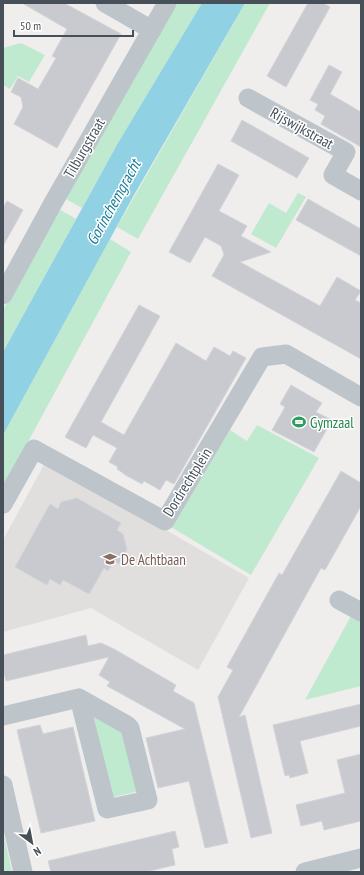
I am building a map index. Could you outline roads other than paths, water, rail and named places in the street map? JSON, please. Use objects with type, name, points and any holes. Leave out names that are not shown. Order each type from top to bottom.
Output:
[{"type":"street","points":[[105,3],[152,30]]},
{"type":"street","name":"Tilburgstraat","points":[[3,295],[53,202],[168,3]]},
{"type":"street","name":"Rijswijkstraat","points":[[248,98],[346,152],[333,175],[361,191]]},
{"type":"street","name":"Dordrechtplein","points":[[3,504],[34,449],[165,521],[262,357],[286,354],[361,397]]},
{"type":"street","points":[[339,600],[361,612]]},
{"type":"street","points":[[3,716],[79,698],[130,728],[148,800],[107,809],[79,698]]},
{"type":"street","points":[[3,785],[24,872]]},
{"type":"street","points":[[305,872],[352,864]]},
{"type":"water","name":"Gorinchemgracht","points":[[202,3],[245,3],[134,195],[3,435],[3,352],[118,143]]},
{"type":"place","name":"Gymzaal","points":[[299,422]]},
{"type":"place","name":"De Achtbaan","points":[[110,559]]}]
